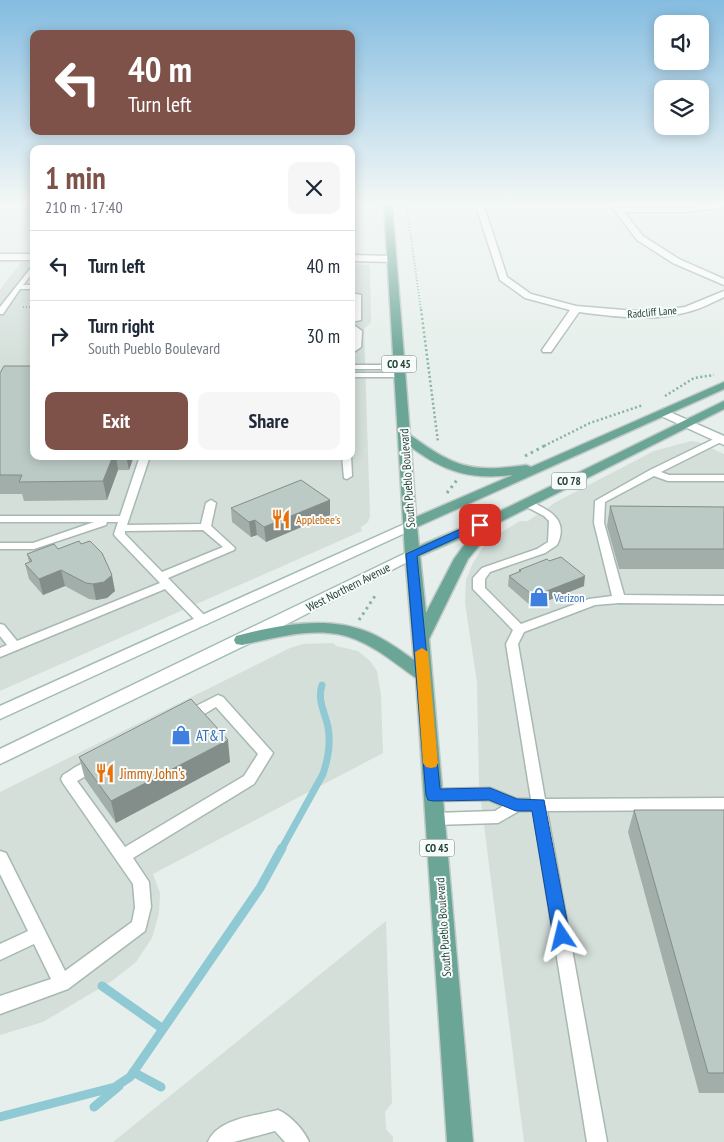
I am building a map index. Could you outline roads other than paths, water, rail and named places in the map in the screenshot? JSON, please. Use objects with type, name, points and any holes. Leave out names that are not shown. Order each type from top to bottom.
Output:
[{"type":"main road","name":"South Pueblo Boulevard","points":[[392,259],[412,554],[421,638],[460,1142]]},
{"type":"main road","name":"CO 78","points":[[411,525],[724,385]]},
{"type":"main road","name":"West Northern Avenue","points":[[412,554],[497,518],[724,404]]},
{"type":"main road","points":[[404,436],[448,466],[464,470],[510,471],[544,466]]},
{"type":"main road","points":[[421,638],[461,559],[471,544],[497,518]]},
{"type":"main road","points":[[242,640],[279,632],[322,629],[351,632],[375,642],[424,676]]},
{"type":"street","name":"Radcliff Lane","points":[[496,256],[503,278],[528,296],[576,309],[623,315],[663,312],[687,309],[724,294]]},
{"type":"street","points":[[668,256],[698,272],[724,282]]},
{"type":"street","points":[[0,257],[30,257]]},
{"type":"street","points":[[355,258],[392,259]]},
{"type":"street","points":[[547,350],[576,309]]},
{"type":"street","points":[[662,413],[722,440]]},
{"type":"street","name":"CO 78","points":[[0,713],[203,622],[411,525]]},
{"type":"street","name":"West Northern Avenue","points":[[0,758],[242,640],[412,554]]},
{"type":"lane","points":[[0,312],[30,271]]},
{"type":"lane","points":[[18,287],[30,287]]},
{"type":"lane","points":[[355,328],[358,331],[358,347],[355,349]]},
{"type":"lane","points":[[355,367],[400,371]]},
{"type":"lane","points":[[355,375],[400,371]]},
{"type":"lane","points":[[619,599],[598,524],[600,502],[653,472],[722,440]]},
{"type":"lane","points":[[145,460],[119,534],[203,622]]},
{"type":"lane","points":[[347,476],[348,460]]},
{"type":"lane","points":[[653,472],[668,478],[724,478]]},
{"type":"lane","points":[[206,527],[211,503]]},
{"type":"lane","points":[[518,629],[479,589],[479,578],[486,570],[541,551],[553,543],[557,527],[552,517],[527,503]]},
{"type":"lane","points":[[0,519],[111,519],[123,524],[206,527],[230,548],[0,653]]},
{"type":"lane","points":[[2,550],[34,546],[111,519]]},
{"type":"lane","points":[[597,1142],[512,644],[518,629],[593,602],[619,599],[724,600]]},
{"type":"lane","points":[[0,628],[15,647]]},
{"type":"lane","points":[[123,856],[249,780],[266,753],[218,700],[174,723]]},
{"type":"lane","points":[[0,1005],[62,982],[139,926],[143,907],[141,882],[68,779],[103,760]]},
{"type":"lane","points":[[433,795],[490,794],[516,805],[724,804]]},
{"type":"lane","points":[[435,819],[498,817],[516,805]]},
{"type":"lane","points":[[0,858],[62,982]]},
{"type":"lane","points":[[0,952],[38,934]]},
{"type":"lane","points":[[218,1142],[229,1133],[278,1120],[299,1142]]},
{"type":"waterway","points":[[281,850],[323,774],[326,763],[329,739],[320,696],[322,685]]},
{"type":"waterway","points":[[133,1072],[260,888],[282,848]]},
{"type":"waterway","points":[[102,986],[163,1029]]},
{"type":"waterway","points":[[0,1117],[115,1087],[130,1077],[133,1072]]},
{"type":"waterway","points":[[133,1072],[161,1087]]},
{"type":"waterway","points":[[94,1107],[119,1086]]},
{"type":"place","name":"Applebee's","points":[[281,519]]},
{"type":"place","name":"Verizon","points":[[539,597]]},
{"type":"place","name":"AT&T","points":[[181,735]]},
{"type":"place","name":"Jimmy John's","points":[[105,773]]}]
